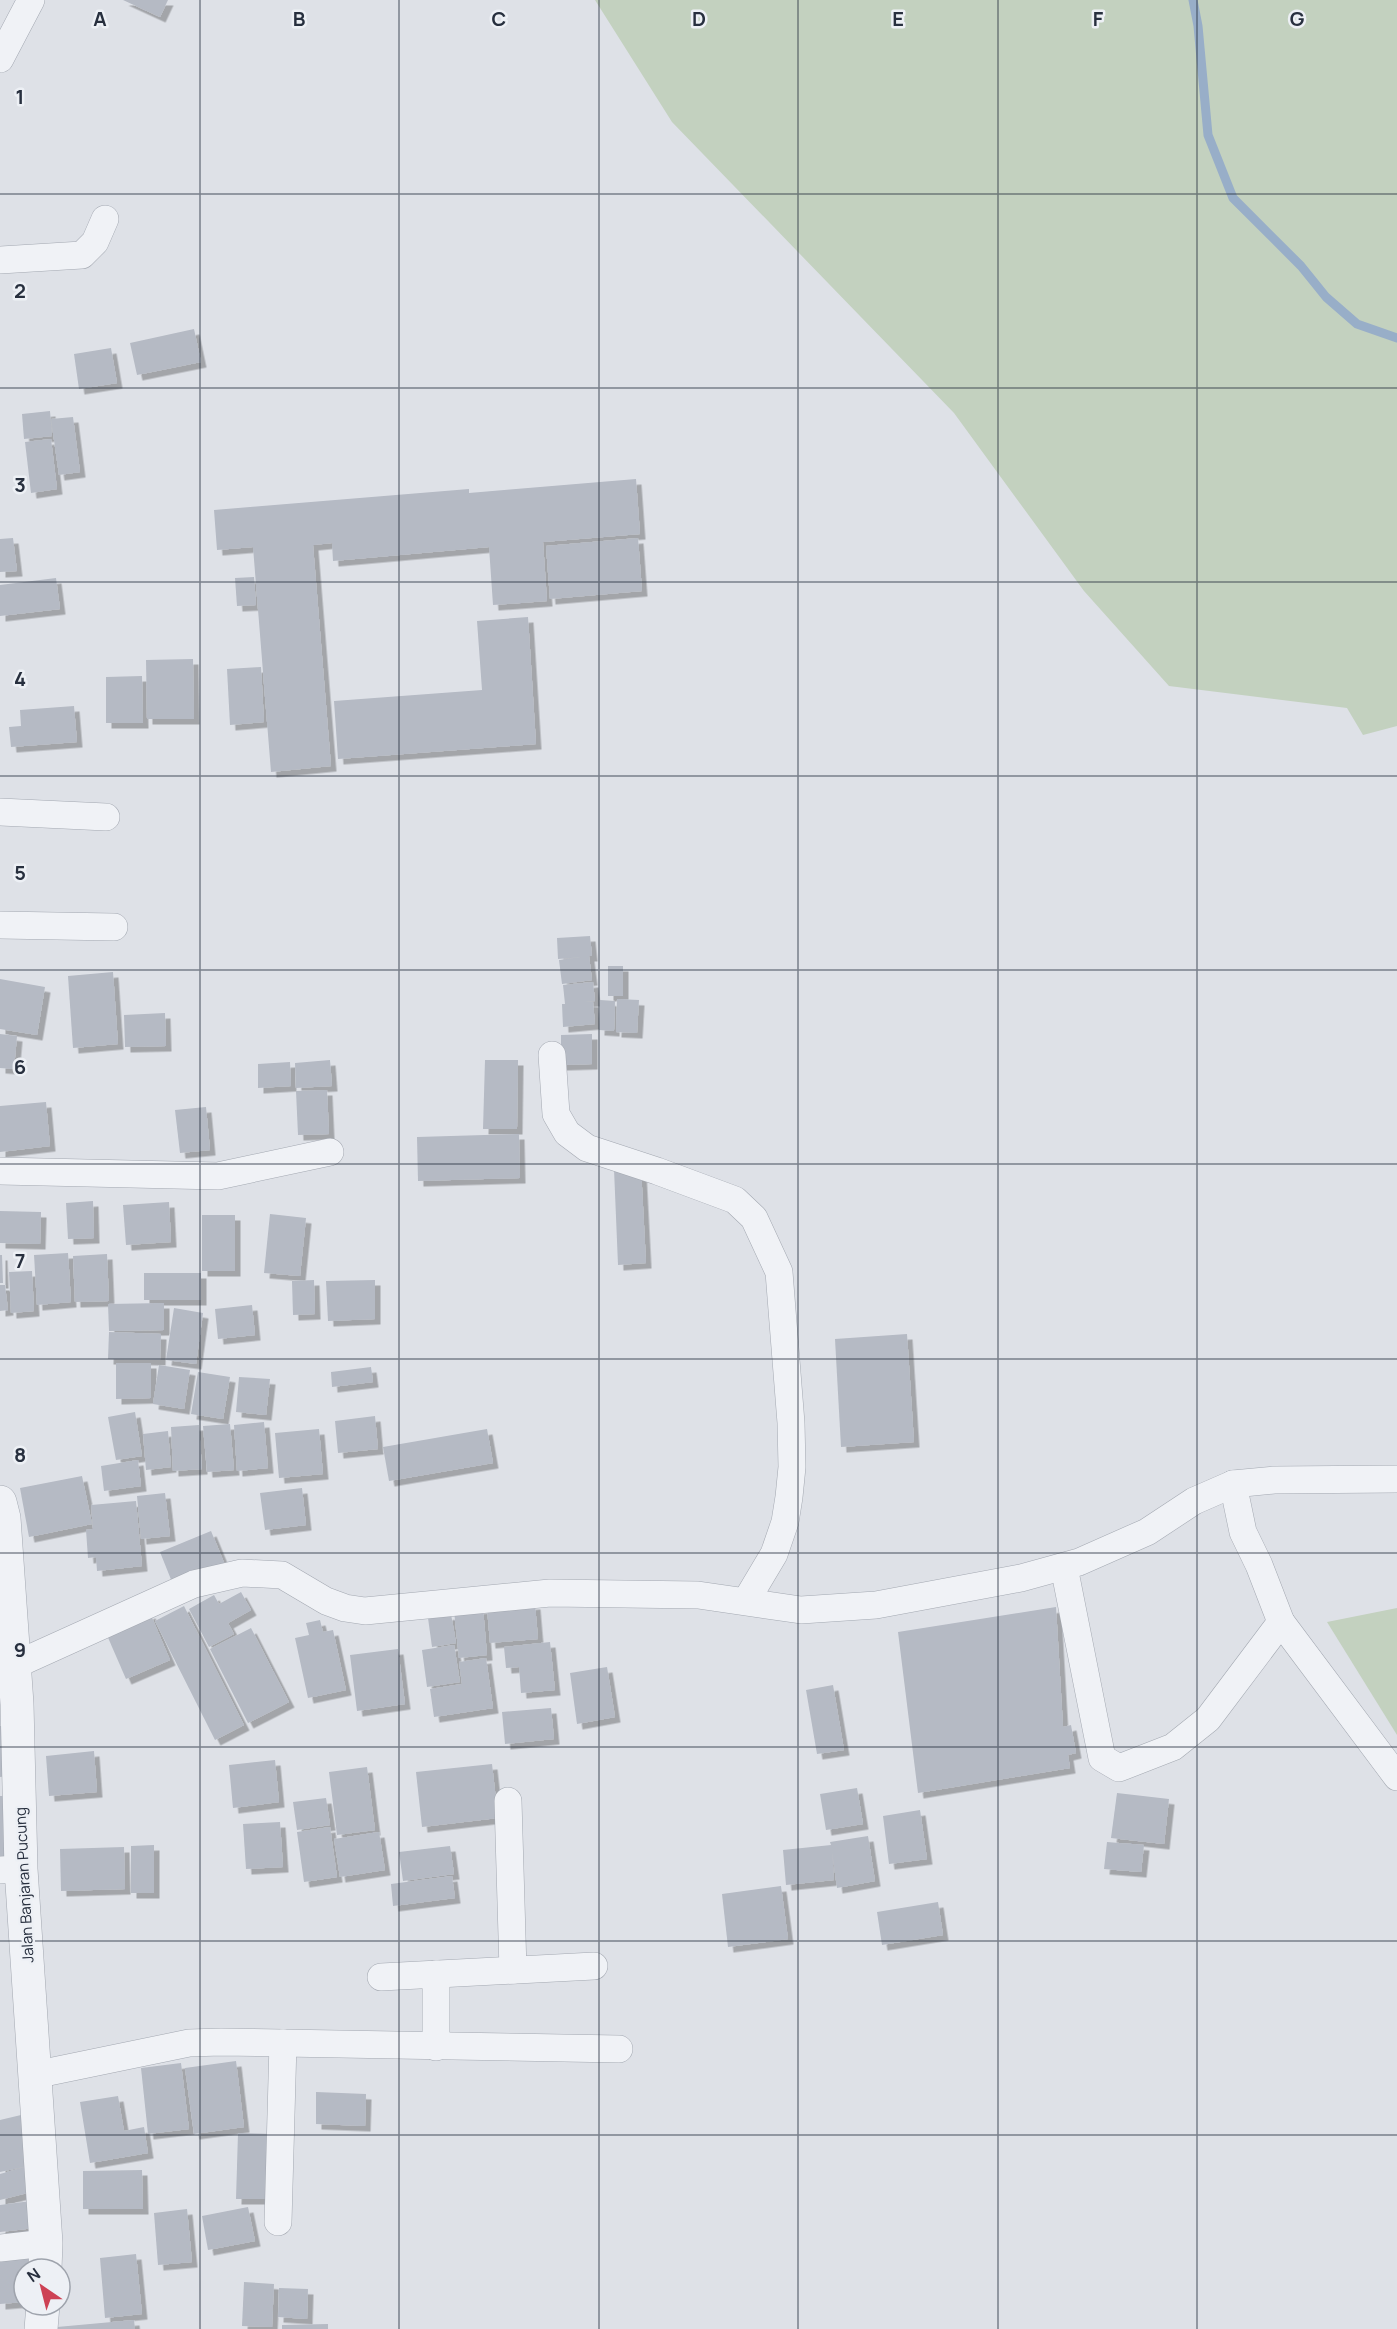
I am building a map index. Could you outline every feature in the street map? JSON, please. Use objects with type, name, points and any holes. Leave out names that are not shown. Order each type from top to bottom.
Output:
[{"type":"street","points":[[0,59],[31,0]]},
{"type":"street","points":[[0,260],[82,255],[95,242],[105,219]]},
{"type":"street","points":[[0,812],[106,817]]},
{"type":"street","points":[[0,925],[114,927]]},
{"type":"street","points":[[552,1055],[556,1114],[562,1128],[574,1140],[587,1148],[735,1200],[754,1218],[778,1272],[782,1299],[792,1467],[785,1522],[774,1554],[746,1601]]},
{"type":"street","points":[[0,1172],[218,1176],[330,1152]]},
{"type":"street","points":[[15,1665],[195,1584],[242,1573],[282,1575],[326,1601],[345,1608],[365,1611],[550,1593],[698,1595],[801,1610],[876,1605],[1021,1578],[1064,1567],[1148,1532],[1194,1501],[1233,1484],[1274,1480],[1397,1479]]},
{"type":"street","points":[[1233,1484],[1243,1532],[1259,1565],[1281,1622],[1397,1777]]},
{"type":"street","name":"Jalan Banjaran Pucung","points":[[0,1502],[4,1518],[15,1665],[11,1869],[34,2075],[45,2256]]},
{"type":"street","points":[[1064,1567],[1102,1758],[1119,1768],[1173,1747],[1208,1719],[1281,1622]]},
{"type":"street","points":[[508,1801],[513,1970]]},
{"type":"street","points":[[381,1977],[594,1966]]},
{"type":"street","points":[[436,1974],[436,2047]]},
{"type":"street","points":[[34,2075],[189,2043],[618,2049]]},
{"type":"street","points":[[279,2222],[283,2043]]},
{"type":"street","points":[[0,2248],[45,2256]]},
{"type":"green space","points":[[595,0],[1397,0],[1397,726],[1363,735],[1347,708],[1169,686],[1084,591],[954,413],[672,122]]},
{"type":"green space","points":[[1397,1608],[1397,1735],[1327,1622]]},
{"type":"building","points":[[123,0],[168,0],[160,17]]},
{"type":"building","points":[[194,329],[201,362],[137,375],[130,343]]},
{"type":"building","points":[[111,348],[117,383],[79,389],[74,354]]},
{"type":"building","points":[[50,411],[52,436],[24,439],[22,414]]},
{"type":"building","points":[[73,417],[80,472],[59,475],[51,419]]},
{"type":"building","points":[[51,439],[57,489],[31,493],[25,442]]},
{"type":"building","points":[[636,479],[640,534],[543,542],[547,601],[493,605],[489,547],[333,561],[332,543],[313,545],[331,766],[271,772],[253,547],[217,550],[214,510],[469,489],[469,493]]},
{"type":"building","points":[[13,538],[17,571],[0,572],[0,539]]},
{"type":"building","points":[[638,538],[642,591],[550,599],[546,546]]},
{"type":"building","points":[[254,577],[256,605],[237,606],[235,578]]},
{"type":"building","points":[[56,578],[60,609],[0,616],[0,585]]},
{"type":"building","points":[[528,617],[536,744],[338,759],[334,701],[482,690],[477,621]]},
{"type":"building","points":[[193,659],[194,719],[147,719],[146,660]]},
{"type":"building","points":[[261,667],[264,722],[230,725],[227,669]]},
{"type":"building","points":[[142,676],[143,723],[106,723],[106,677]]},
{"type":"building","points":[[74,706],[77,742],[11,747],[9,727],[21,726],[20,710]]},
{"type":"building","points":[[590,936],[592,956],[589,956],[592,980],[562,984],[559,960],[582,957],[558,959],[557,938]]},
{"type":"building","points":[[608,966],[623,966],[623,996],[608,996]]},
{"type":"building","points":[[113,972],[118,1044],[73,1048],[68,976]]},
{"type":"building","points":[[0,979],[45,987],[37,1035],[0,1029]]},
{"type":"building","points":[[593,982],[595,1001],[584,1002],[593,1002],[595,1024],[563,1027],[562,1004],[565,1004],[563,985]]},
{"type":"building","points":[[617,999],[639,1000],[637,1033],[616,1032]]},
{"type":"building","points":[[600,1000],[615,1001],[614,1031],[599,1030]]},
{"type":"building","points":[[165,1013],[166,1046],[125,1047],[124,1015]]},
{"type":"building","points":[[0,1034],[17,1036],[14,1069],[0,1068]]},
{"type":"building","points":[[592,1034],[592,1064],[561,1065],[561,1035]]},
{"type":"building","points":[[330,1060],[332,1086],[296,1088],[295,1063]]},
{"type":"building","points":[[485,1060],[518,1060],[517,1129],[483,1129]]},
{"type":"building","points":[[290,1062],[291,1086],[258,1088],[258,1064]]},
{"type":"building","points":[[327,1090],[329,1134],[298,1135],[296,1091]]},
{"type":"building","points":[[46,1102],[50,1146],[0,1152],[0,1106]]},
{"type":"building","points":[[206,1107],[210,1150],[180,1153],[175,1110]]},
{"type":"building","points":[[519,1134],[520,1178],[418,1181],[417,1137]]},
{"type":"building","points":[[641,1168],[646,1263],[618,1265],[614,1169]]},
{"type":"building","points":[[93,1201],[94,1238],[68,1239],[66,1203]]},
{"type":"building","points":[[169,1202],[171,1242],[126,1245],[123,1205]]},
{"type":"building","points":[[0,1211],[41,1212],[40,1244],[0,1243]]},
{"type":"building","points":[[270,1214],[306,1218],[300,1276],[264,1273]]},
{"type":"building","points":[[202,1215],[235,1215],[235,1271],[202,1271]]},
{"type":"building","points":[[68,1253],[71,1302],[37,1305],[34,1255]]},
{"type":"building","points":[[107,1254],[109,1301],[75,1302],[73,1256]]},
{"type":"building","points":[[0,1255],[2,1255],[3,1283],[0,1283]]},
{"type":"building","points":[[32,1271],[34,1311],[11,1313],[9,1272]]},
{"type":"building","points":[[144,1273],[201,1273],[201,1300],[144,1300]]},
{"type":"building","points":[[314,1280],[315,1314],[293,1315],[292,1281]]},
{"type":"building","points":[[375,1280],[375,1319],[328,1321],[326,1281]]},
{"type":"building","points":[[0,1285],[5,1285],[8,1310],[0,1311]]},
{"type":"building","points":[[164,1303],[164,1330],[109,1331],[108,1304]]},
{"type":"building","points":[[252,1305],[255,1335],[218,1339],[215,1309]]},
{"type":"building","points":[[174,1308],[203,1313],[196,1364],[166,1360]]},
{"type":"building","points":[[109,1332],[161,1334],[160,1360],[108,1359]]},
{"type":"building","points":[[907,1334],[914,1442],[841,1447],[835,1339]]},
{"type":"building","points":[[116,1363],[151,1363],[151,1398],[116,1399]]},
{"type":"building","points":[[159,1365],[190,1370],[184,1409],[153,1404]]},
{"type":"building","points":[[371,1367],[373,1382],[332,1387],[331,1372]]},
{"type":"building","points":[[198,1372],[230,1377],[223,1419],[191,1414]]},
{"type":"building","points":[[239,1377],[270,1379],[266,1415],[236,1412]]},
{"type":"building","points":[[135,1412],[142,1456],[116,1460],[108,1417]]},
{"type":"building","points":[[375,1416],[378,1449],[338,1453],[335,1421]]},
{"type":"building","points":[[264,1422],[268,1468],[237,1471],[234,1425]]},
{"type":"building","points":[[230,1424],[234,1470],[207,1472],[203,1426]]},
{"type":"building","points":[[199,1425],[202,1469],[173,1471],[171,1427]]},
{"type":"building","points":[[319,1429],[323,1474],[279,1478],[275,1433]]},
{"type":"building","points":[[487,1429],[493,1463],[389,1481],[383,1447]]},
{"type":"building","points":[[168,1431],[171,1467],[146,1470],[143,1434]]},
{"type":"building","points":[[138,1460],[141,1486],[104,1491],[101,1466]]},
{"type":"building","points":[[82,1476],[92,1524],[29,1537],[20,1488]]},
{"type":"building","points":[[302,1488],[306,1525],[265,1530],[260,1493]]},
{"type":"building","points":[[165,1493],[170,1536],[141,1539],[137,1496]]},
{"type":"building","points":[[136,1501],[142,1566],[97,1571],[96,1557],[88,1558],[86,1530],[93,1529],[91,1505]]},
{"type":"building","points":[[211,1531],[225,1565],[174,1587],[160,1552]]},
{"type":"building","points":[[241,1592],[251,1610],[228,1623],[234,1634],[209,1647],[189,1609],[214,1595],[219,1604]]},
{"type":"building","points":[[535,1604],[538,1639],[490,1643],[487,1608]]},
{"type":"building","points":[[184,1606],[244,1725],[215,1740],[155,1621]]},
{"type":"building","points":[[1056,1607],[1063,1727],[1071,1725],[1076,1753],[1068,1755],[1070,1768],[918,1793],[898,1632]]},
{"type":"building","points":[[483,1608],[487,1655],[459,1658],[454,1611]]},
{"type":"building","points":[[150,1613],[170,1660],[126,1679],[106,1633]]},
{"type":"building","points":[[451,1614],[456,1643],[432,1647],[428,1618]]},
{"type":"building","points":[[320,1620],[323,1632],[333,1630],[346,1690],[308,1698],[295,1638],[309,1635],[306,1623]]},
{"type":"building","points":[[251,1628],[289,1702],[248,1723],[210,1649]]},
{"type":"building","points":[[550,1642],[555,1690],[521,1693],[519,1667],[506,1668],[504,1647]]},
{"type":"building","points":[[454,1645],[460,1682],[427,1687],[422,1650]]},
{"type":"building","points":[[398,1649],[405,1704],[357,1711],[350,1655]]},
{"type":"building","points":[[486,1658],[493,1708],[434,1717],[430,1689],[462,1684],[459,1662]]},
{"type":"building","points":[[607,1667],[615,1717],[577,1724],[570,1673]]},
{"type":"building","points":[[833,1685],[844,1750],[817,1754],[806,1690]]},
{"type":"building","points":[[551,1708],[554,1739],[505,1744],[502,1712]]},
{"type":"building","points":[[0,1726],[3,1726],[8,1776],[0,1777]]},
{"type":"building","points":[[94,1751],[97,1792],[49,1796],[46,1756]]},
{"type":"building","points":[[275,1760],[279,1802],[233,1808],[229,1765]]},
{"type":"building","points":[[492,1764],[498,1818],[422,1827],[416,1772]]},
{"type":"building","points":[[367,1767],[375,1830],[337,1835],[329,1772]]},
{"type":"building","points":[[857,1788],[863,1824],[826,1830],[820,1794]]},
{"type":"building","points":[[1117,1793],[1169,1799],[1164,1844],[1111,1838]]},
{"type":"building","points":[[0,1796],[11,1796],[13,1858],[0,1858]]},
{"type":"building","points":[[326,1798],[330,1825],[297,1830],[293,1802]]},
{"type":"building","points":[[920,1810],[927,1859],[889,1864],[883,1816]]},
{"type":"building","points":[[280,1822],[283,1867],[246,1869],[243,1824]]},
{"type":"building","points":[[330,1827],[337,1877],[304,1882],[297,1832]]},
{"type":"building","points":[[379,1832],[385,1870],[340,1877],[334,1839]]},
{"type":"building","points":[[868,1836],[875,1881],[837,1888],[832,1851],[834,1880],[786,1885],[783,1850],[831,1845],[830,1842]]},
{"type":"building","points":[[1107,1842],[1144,1845],[1141,1872],[1104,1869]]},
{"type":"building","points":[[154,1845],[154,1893],[131,1893],[131,1846]]},
{"type":"building","points":[[450,1846],[454,1874],[403,1881],[399,1852]]},
{"type":"building","points":[[124,1847],[125,1889],[61,1891],[60,1849]]},
{"type":"building","points":[[452,1876],[455,1898],[393,1906],[391,1884]]},
{"type":"building","points":[[781,1886],[788,1939],[728,1947],[722,1894]]},
{"type":"building","points":[[938,1902],[943,1935],[882,1945],[877,1912]]},
{"type":"building","points":[[236,2061],[244,2127],[194,2134],[185,2068]]},
{"type":"building","points":[[181,2063],[189,2129],[148,2134],[141,2068]]},
{"type":"building","points":[[316,2092],[366,2094],[365,2126],[316,2124]]},
{"type":"building","points":[[118,2096],[124,2131],[144,2127],[148,2153],[90,2163],[80,2102]]},
{"type":"building","points":[[21,2115],[32,2165],[0,2172],[0,2120]]},
{"type":"building","points":[[238,2133],[274,2134],[272,2199],[236,2199]]},
{"type":"building","points":[[25,2167],[31,2192],[0,2200],[0,2174]]},
{"type":"building","points":[[142,2170],[143,2209],[83,2209],[83,2171]]},
{"type":"building","points":[[31,2201],[35,2228],[0,2232],[0,2205]]},
{"type":"building","points":[[248,2207],[255,2241],[208,2250],[202,2216]]},
{"type":"building","points":[[187,2209],[192,2262],[158,2265],[154,2213]]},
{"type":"building","points":[[28,2253],[28,2257],[12,2257],[12,2303],[0,2304],[0,2256]]},
{"type":"building","points":[[136,2254],[142,2314],[105,2318],[100,2258]]},
{"type":"building","points":[[244,2282],[274,2284],[272,2327],[242,2326]]},
{"type":"building","points":[[279,2288],[308,2289],[307,2319],[278,2317]]},
{"type":"building","points":[[134,2320],[135,2329],[57,2329],[57,2327]]},
{"type":"building","points":[[328,2324],[328,2329],[282,2329],[282,2325]]},
{"type":"waterway","points":[[1193,0],[1198,26],[1208,135],[1233,198],[1301,266],[1326,297],[1357,324],[1397,338]]}]
